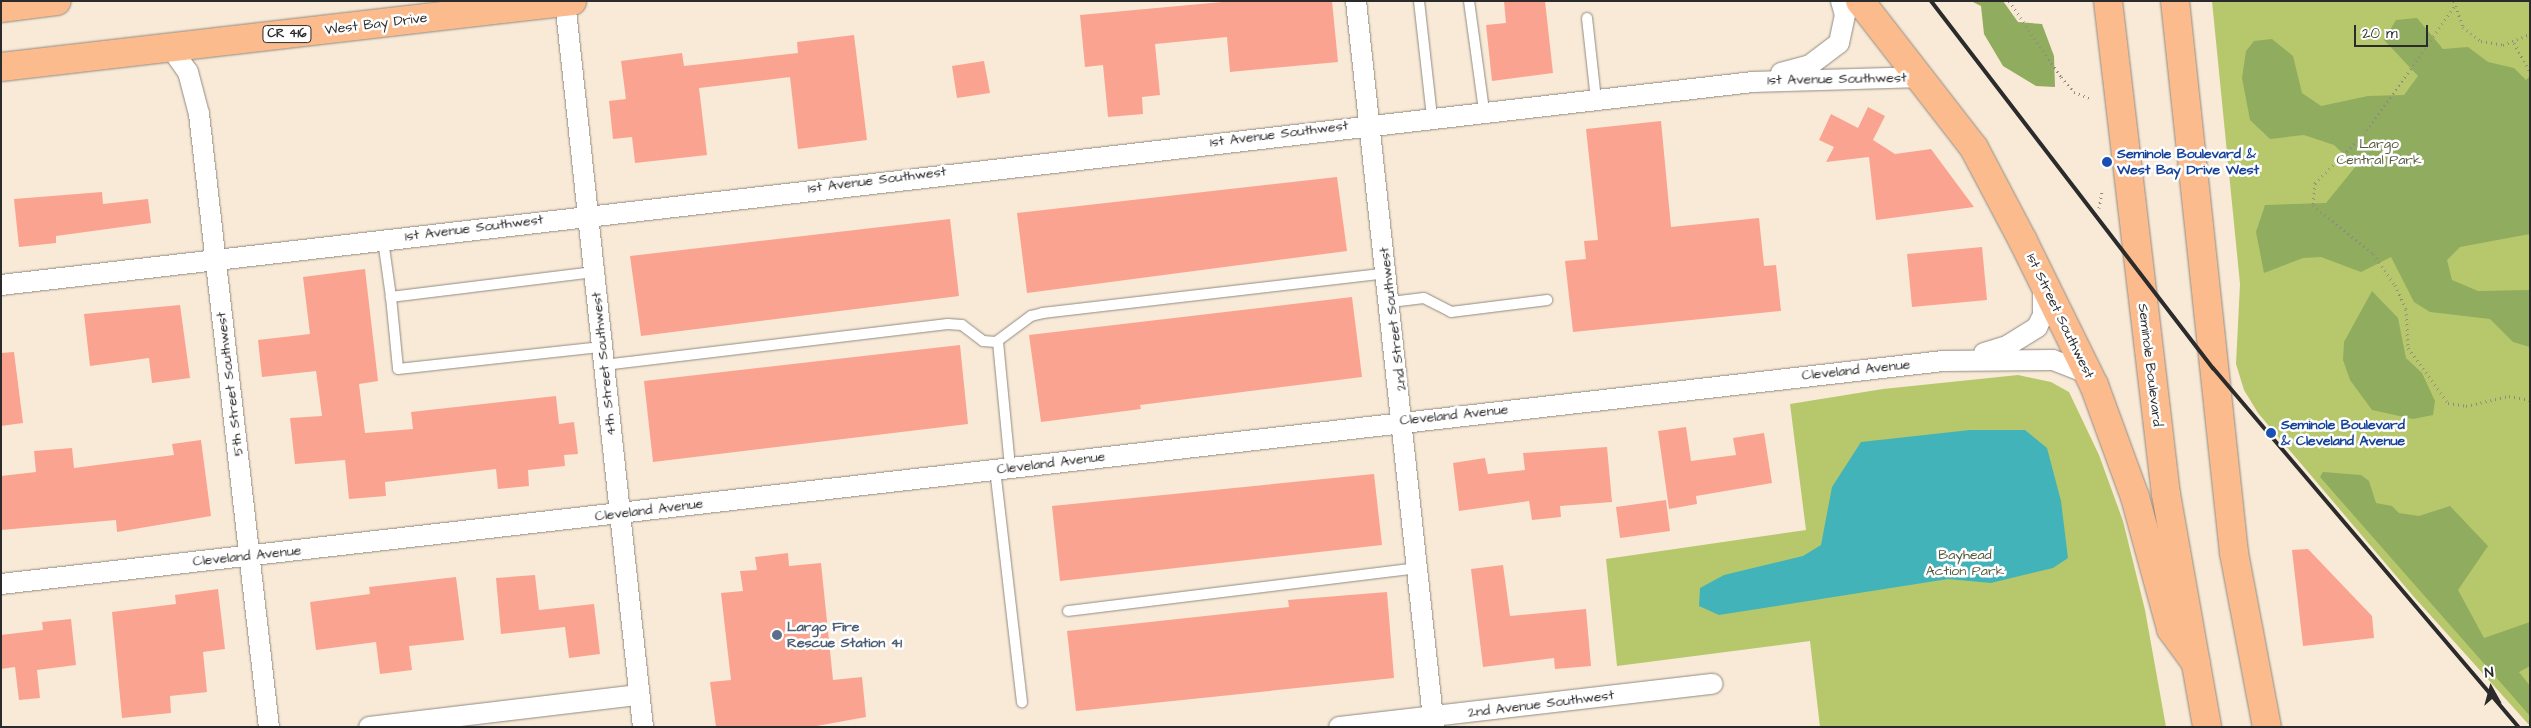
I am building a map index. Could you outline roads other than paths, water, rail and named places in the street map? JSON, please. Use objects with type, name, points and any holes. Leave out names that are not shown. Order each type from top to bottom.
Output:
[{"type":"main road","name":"1st Street Southwest","points":[[1860,1],[1922,77],[1974,148],[2094,385],[2135,497],[2171,629],[2196,663]]},
{"type":"main road","name":"Seminole Boulevard","points":[[2108,1],[2166,494],[2207,727]]},
{"type":"main road","points":[[2175,1],[2234,553],[2267,727]]},
{"type":"main road","name":"West Bay Drive","points":[[1,67],[567,2]]},
{"type":"main road","points":[[1,8],[44,3]]},
{"type":"main road","points":[[1,18],[44,3]]},
{"type":"street","name":"2nd Street Southwest","points":[[1356,1],[1404,421],[1433,722]]},
{"type":"street","name":"1st Avenue Southwest","points":[[1752,82],[1810,65],[1839,43],[1845,15],[1841,1]]},
{"type":"street","name":"4th Street Southwest","points":[[567,2],[619,514],[643,727]]},
{"type":"street","name":"5th Street Southwest","points":[[171,48],[188,72],[199,114],[269,727]]},
{"type":"street","name":"1st Avenue Southwest","points":[[1,285],[216,261],[589,214],[1484,111],[1752,82],[1922,77]]},
{"type":"street","points":[[1965,359],[2007,346],[2037,326],[2043,315],[2043,287]]},
{"type":"street","name":"Cleveland Avenue","points":[[1,584],[619,514],[1404,421],[1965,359],[2053,360],[2082,371],[2094,385]]},
{"type":"street","name":"2nd Avenue Southwest","points":[[1339,727],[1433,722],[1713,684]]},
{"type":"street","points":[[369,727],[639,695]]},
{"type":"lane","points":[[1419,1],[1432,117]]},
{"type":"lane","points":[[1470,1],[1484,111]]},
{"type":"lane","points":[[1587,18],[1596,99]]},
{"type":"lane","points":[[383,240],[398,369],[603,356],[948,324],[962,325],[989,343],[998,342],[1031,316],[1044,313],[1387,273]]},
{"type":"lane","points":[[391,297],[594,272]]},
{"type":"lane","points":[[1391,302],[1424,298],[1451,312],[1546,300]]},
{"type":"lane","points":[[998,342],[1003,468],[1022,702]]},
{"type":"lane","points":[[1068,611],[1419,568]]},
{"type":"water","points":[[1970,430],[2025,430],[2047,448],[2061,501],[2068,558],[2053,568],[1991,583],[1948,579],[1719,615],[1699,606],[1700,588],[1724,575],[1803,556],[1821,545],[1832,487],[1861,442]]},
{"type":"railway","points":[[1931,1],[2213,368],[2518,727]]},
{"type":"place","name":"Seminole Boulevard & West Bay Drive West","points":[[2107,162]]},
{"type":"place","name":"Seminole Boulevard & Cleveland Avenue","points":[[2271,433]]},
{"type":"place","name":"Largo Fire Rescue Station 41","points":[[777,635]]},
{"type":"park label","name":"Largo Central Park","points":[[2379,152]]},
{"type":"park label","name":"Bayhead Action Park","points":[[1965,564]]}]
